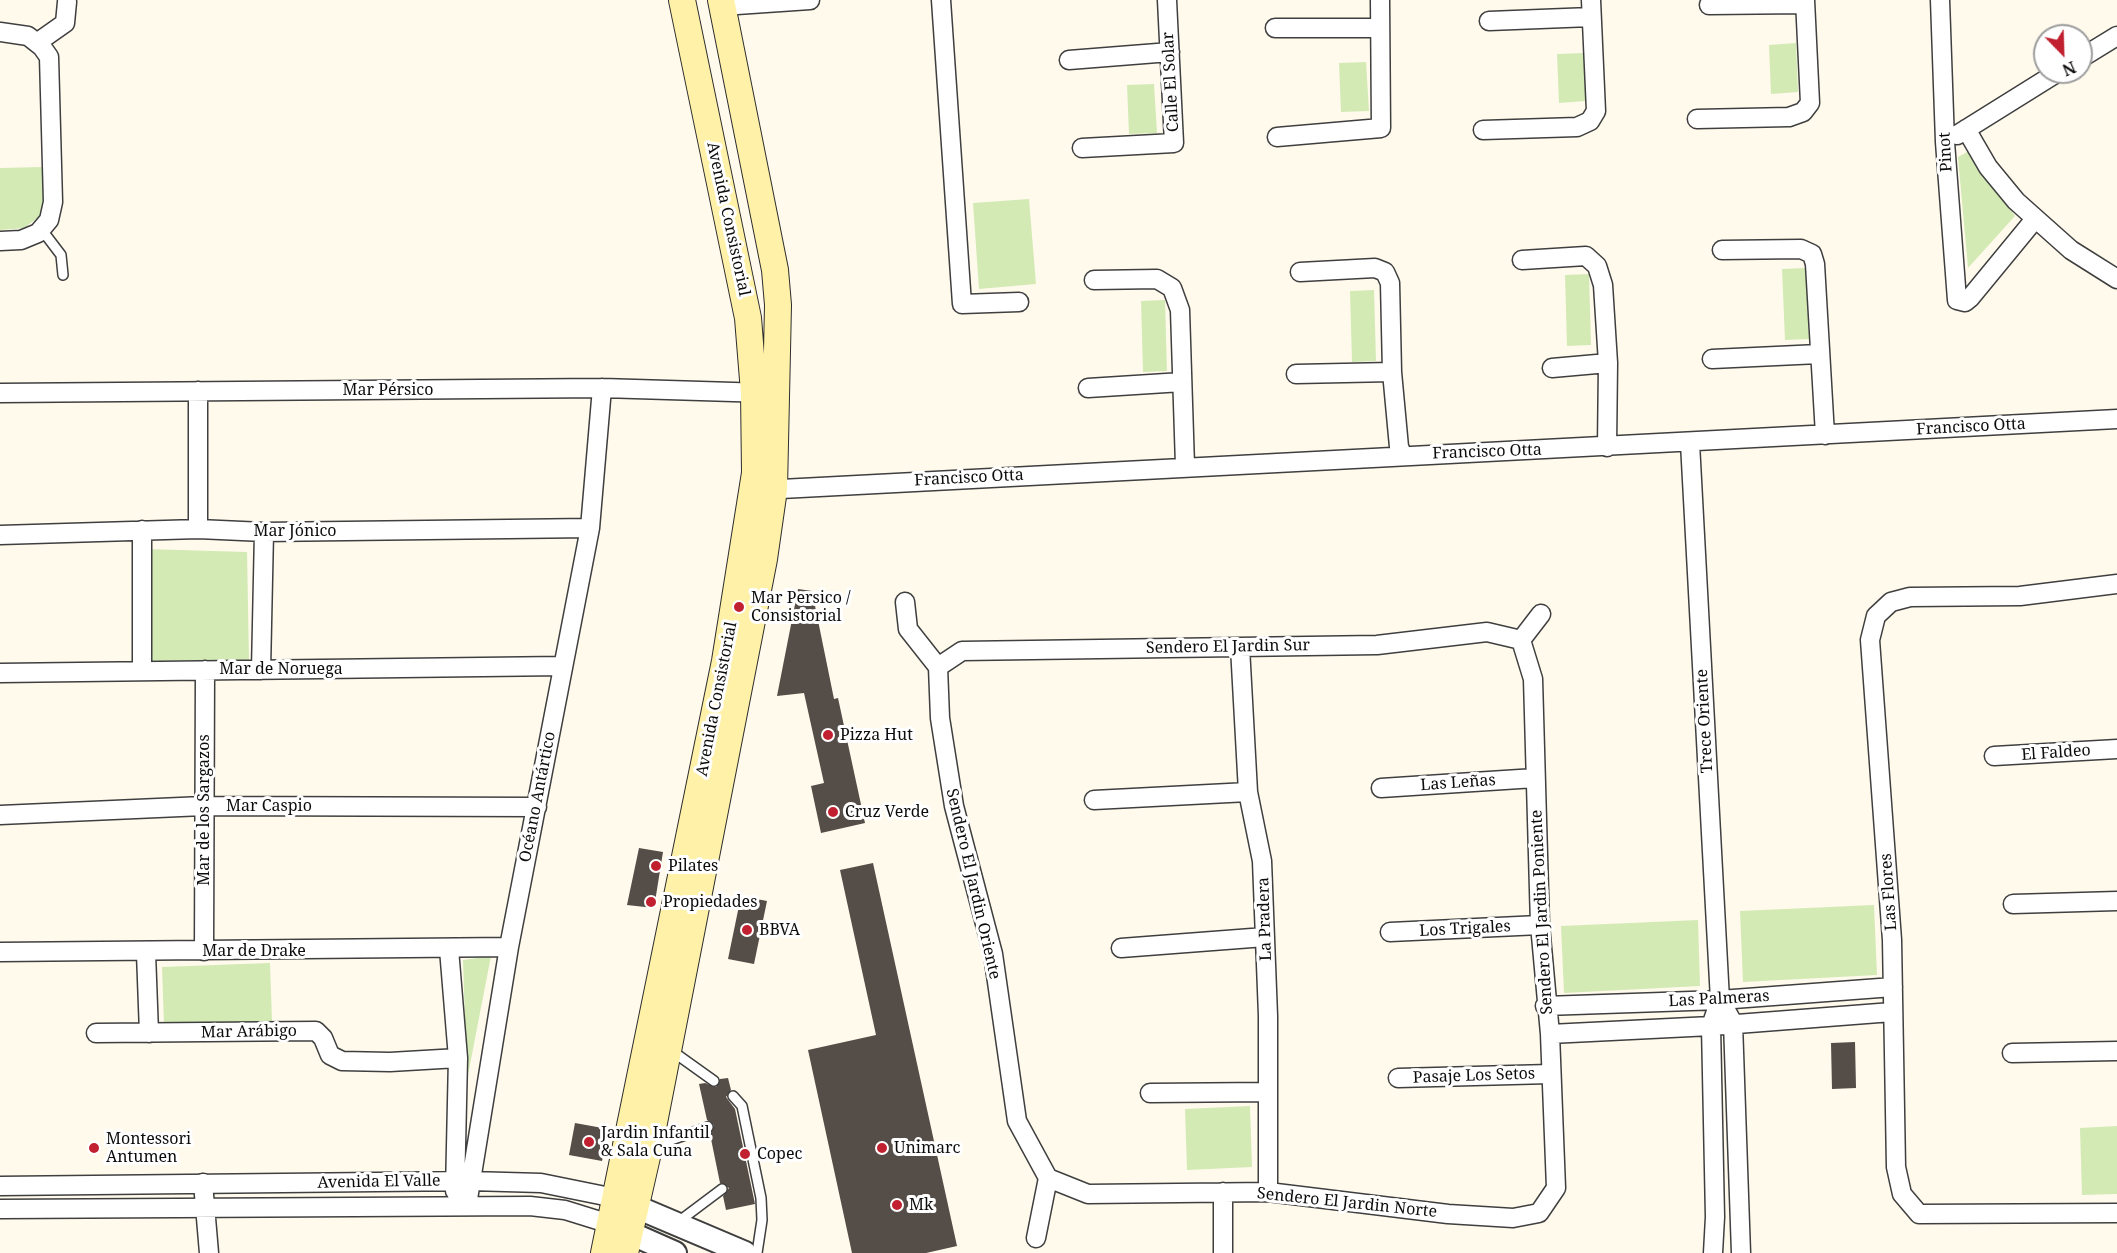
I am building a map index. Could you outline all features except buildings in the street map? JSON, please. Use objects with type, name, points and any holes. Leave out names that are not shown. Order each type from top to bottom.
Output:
[{"type":"main road","name":"Avenida Consistorial","points":[[682,0],[742,284],[753,355],[765,393]]},
{"type":"main road","name":"Avenida Consistorial","points":[[625,1202],[649,1148],[764,559],[765,393],[778,305],[775,270],[722,3]]},
{"type":"main road","points":[[697,69],[704,79],[718,83],[731,77],[735,70]]},
{"type":"main road","name":"Avenida Consistorial","points":[[604,1253],[622,1236],[625,1202],[725,661],[763,489]]},
{"type":"street","points":[[722,3],[810,0]]},
{"type":"street","points":[[941,0],[962,304],[1019,302]]},
{"type":"street","name":"Calle El Solar","points":[[1082,148],[1174,143],[1167,0]]},
{"type":"street","points":[[1277,137],[1382,128],[1380,0]]},
{"type":"street","name":"Pinot","points":[[1940,0],[1955,296],[1960,303],[1970,298],[2035,219]]},
{"type":"street","points":[[38,42],[65,23],[67,2]]},
{"type":"street","points":[[1697,119],[1789,117],[1803,112],[1809,103],[1805,2],[1709,5]]},
{"type":"street","points":[[1483,130],[1577,127],[1590,121],[1596,111],[1591,8],[1489,21]]},
{"type":"street","points":[[1275,28],[1380,27]]},
{"type":"street","points":[[0,32],[22,34],[38,42],[49,57],[53,202],[51,214],[42,230],[21,240],[0,241]]},
{"type":"street","points":[[2093,51],[2117,36]]},
{"type":"street","points":[[1069,60],[1170,52]]},
{"type":"street","points":[[1946,142],[2039,84]]},
{"type":"street","name":"Pinot","points":[[1966,129],[1988,167],[2035,219],[2071,250],[2117,279]]},
{"type":"street","points":[[1722,250],[1801,249],[1812,254],[1815,264],[1825,435]]},
{"type":"street","points":[[1522,260],[1586,256],[1597,266],[1603,285],[1608,363],[1607,447]]},
{"type":"street","points":[[1300,272],[1375,268],[1386,272],[1390,283],[1392,372],[1400,447],[1403,456]]},
{"type":"street","points":[[1094,280],[1157,279],[1172,288],[1180,310],[1185,466]]},
{"type":"street","points":[[1712,359],[1819,354]]},
{"type":"street","points":[[1552,368],[1608,363]]},
{"type":"street","points":[[1296,374],[1392,372]]},
{"type":"street","points":[[1088,388],[1182,381]]},
{"type":"street","name":"Mar Pérsico","points":[[0,393],[602,388],[765,393]]},
{"type":"street","name":"Océano Antártico","points":[[461,1205],[463,1181],[590,528],[602,388]]},
{"type":"street","points":[[198,391],[198,529]]},
{"type":"street","name":"Francisco Otta","points":[[763,489],[2117,419]]},
{"type":"street","name":"Trece Oriente","points":[[1690,442],[1720,1000],[1711,1026],[1715,1217],[1713,1253]]},
{"type":"street","name":"Mar Jónico","points":[[0,535],[198,529],[264,531],[590,528]]},
{"type":"street","points":[[142,530],[142,670]]},
{"type":"street","points":[[261,670],[264,531]]},
{"type":"street","name":"Las Flores","points":[[2117,584],[2020,596],[1910,597],[1891,602],[1875,616],[1870,640],[1892,928],[1896,1167],[1902,1194],[1920,1214],[2117,1214]]},
{"type":"street","points":[[905,602],[908,629],[938,667]]},
{"type":"street","points":[[1521,640],[1541,614]]},
{"type":"street","name":"Sendero El Jardin Sur","points":[[938,667],[962,651],[1377,645],[1487,632],[1521,640]]},
{"type":"street","name":"Sendero El Jardin Poniente","points":[[1521,640],[1533,679],[1540,925],[1545,1006],[1550,1034],[1556,1188],[1539,1213]]},
{"type":"street","name":"La Pradera","points":[[1240,647],[1248,792],[1262,861],[1268,1192]]},
{"type":"street","name":"Mar de Noruega","points":[[0,673],[562,666]]},
{"type":"street","name":"Sendero El Jardin Oriente","points":[[938,667],[940,718],[954,806],[993,954],[1017,1121],[1048,1178]]},
{"type":"street","name":"Mar de los Sargazos","points":[[204,951],[205,670]]},
{"type":"street","name":"El Faldeo","points":[[1994,756],[2117,749]]},
{"type":"street","name":"Las Leñas","points":[[1381,788],[1535,778]]},
{"type":"street","points":[[1094,800],[1248,792]]},
{"type":"street","name":"Mar Caspio","points":[[0,815],[203,806],[537,807]]},
{"type":"street","points":[[2013,904],[2117,901]]},
{"type":"street","name":"Los Trigales","points":[[1390,933],[1540,925]]},
{"type":"street","points":[[1120,948],[1265,937]]},
{"type":"street","name":"Mar de Drake","points":[[0,952],[146,953],[449,950],[509,947]]},
{"type":"street","name":"Océano Antártico","points":[[449,950],[458,1058],[463,1181]]},
{"type":"street","points":[[146,953],[149,1033]]},
{"type":"street","name":"Las Palmeras","points":[[1545,1006],[1720,1000],[1893,987]]},
{"type":"street","name":"Trece Oriente","points":[[1720,1000],[1733,1023],[1741,1253]]},
{"type":"street","name":"Las Palmeras","points":[[1550,1034],[1711,1026],[1892,1012]]},
{"type":"street","name":"Mar Arábigo","points":[[96,1033],[316,1031],[323,1038],[330,1055],[342,1061],[390,1062],[458,1058]]},
{"type":"street","points":[[2012,1053],[2117,1051]]},
{"type":"street","name":"Pasaje Los Setos","points":[[1398,1078],[1550,1074]]},
{"type":"street","points":[[1150,1093],[1267,1092]]},
{"type":"street","points":[[1036,1238],[1048,1178]]},
{"type":"street","name":"Sendero El Jardin Norte","points":[[1048,1178],[1088,1194],[1268,1192],[1448,1214],[1513,1218],[1539,1213]]},
{"type":"street","name":"Avenida El Valle","points":[[0,1185],[463,1181],[541,1183],[625,1202],[745,1253]]},
{"type":"street","points":[[203,1183],[209,1253]]},
{"type":"street","points":[[1223,1192],[1223,1253]]},
{"type":"street","name":"Avenida El Valle","points":[[0,1209],[530,1206],[565,1210],[622,1236],[675,1253]]},
{"type":"lane","points":[[42,230],[61,255],[63,274]]},
{"type":"lane","points":[[668,1048],[714,1081]]},
{"type":"lane","points":[[733,1095],[742,1106],[740,1116],[762,1209],[757,1253]]},
{"type":"lane","points":[[649,1148],[708,1127]]},
{"type":"lane","points":[[676,1224],[722,1189]]},
{"type":"green space","points":[[1796,43],[1798,92],[1771,94],[1769,45]]},
{"type":"green space","points":[[1584,53],[1586,101],[1559,103],[1557,54]]},
{"type":"green space","points":[[1366,62],[1369,111],[1341,112],[1339,63]]},
{"type":"green space","points":[[1154,84],[1157,133],[1129,134],[1127,85]]},
{"type":"green space","points":[[1969,151],[2015,216],[1968,268],[1958,157]]},
{"type":"green space","points":[[43,167],[43,206],[39,217],[24,228],[0,230],[0,168]]},
{"type":"green space","points":[[1029,199],[1036,284],[979,289],[973,203]]},
{"type":"green space","points":[[1806,268],[1809,339],[1785,340],[1782,269]]},
{"type":"green space","points":[[1589,274],[1591,345],[1567,346],[1565,275]]},
{"type":"green space","points":[[1374,290],[1376,361],[1352,362],[1350,291]]},
{"type":"green space","points":[[1165,300],[1167,371],[1143,372],[1141,301]]},
{"type":"green space","points":[[146,549],[247,552],[249,660],[143,661]]},
{"type":"green space","points":[[1874,905],[1877,975],[1743,982],[1740,911]]},
{"type":"green space","points":[[1698,920],[1700,986],[1564,993],[1561,926]]},
{"type":"green space","points":[[491,956],[467,1080],[463,960]]},
{"type":"green space","points":[[270,963],[272,1021],[164,1025],[162,967]]},
{"type":"green space","points":[[1250,1106],[1252,1167],[1187,1170],[1185,1109]]},
{"type":"green space","points":[[2117,1126],[2117,1194],[2082,1195],[2080,1128]]},
{"type":"place","name":"Mar Persico / Consistorial","points":[[739,607]]},
{"type":"place","name":"Pizza Hut","points":[[828,735]]},
{"type":"place","name":"Cruz Verde","points":[[833,812]]},
{"type":"place","name":"Pilates","points":[[656,866]]},
{"type":"place","name":"Propiedades","points":[[651,902]]},
{"type":"place","name":"BBVA","points":[[747,930]]},
{"type":"place","name":"Jardin Infantil & Sala Cuna","points":[[589,1142]]},
{"type":"place","name":"Montessori Antumen","points":[[94,1148]]},
{"type":"place","name":"Unimarc","points":[[882,1148]]},
{"type":"place","name":"Copec","points":[[745,1154]]},
{"type":"place","name":"Mk","points":[[897,1205]]}]
